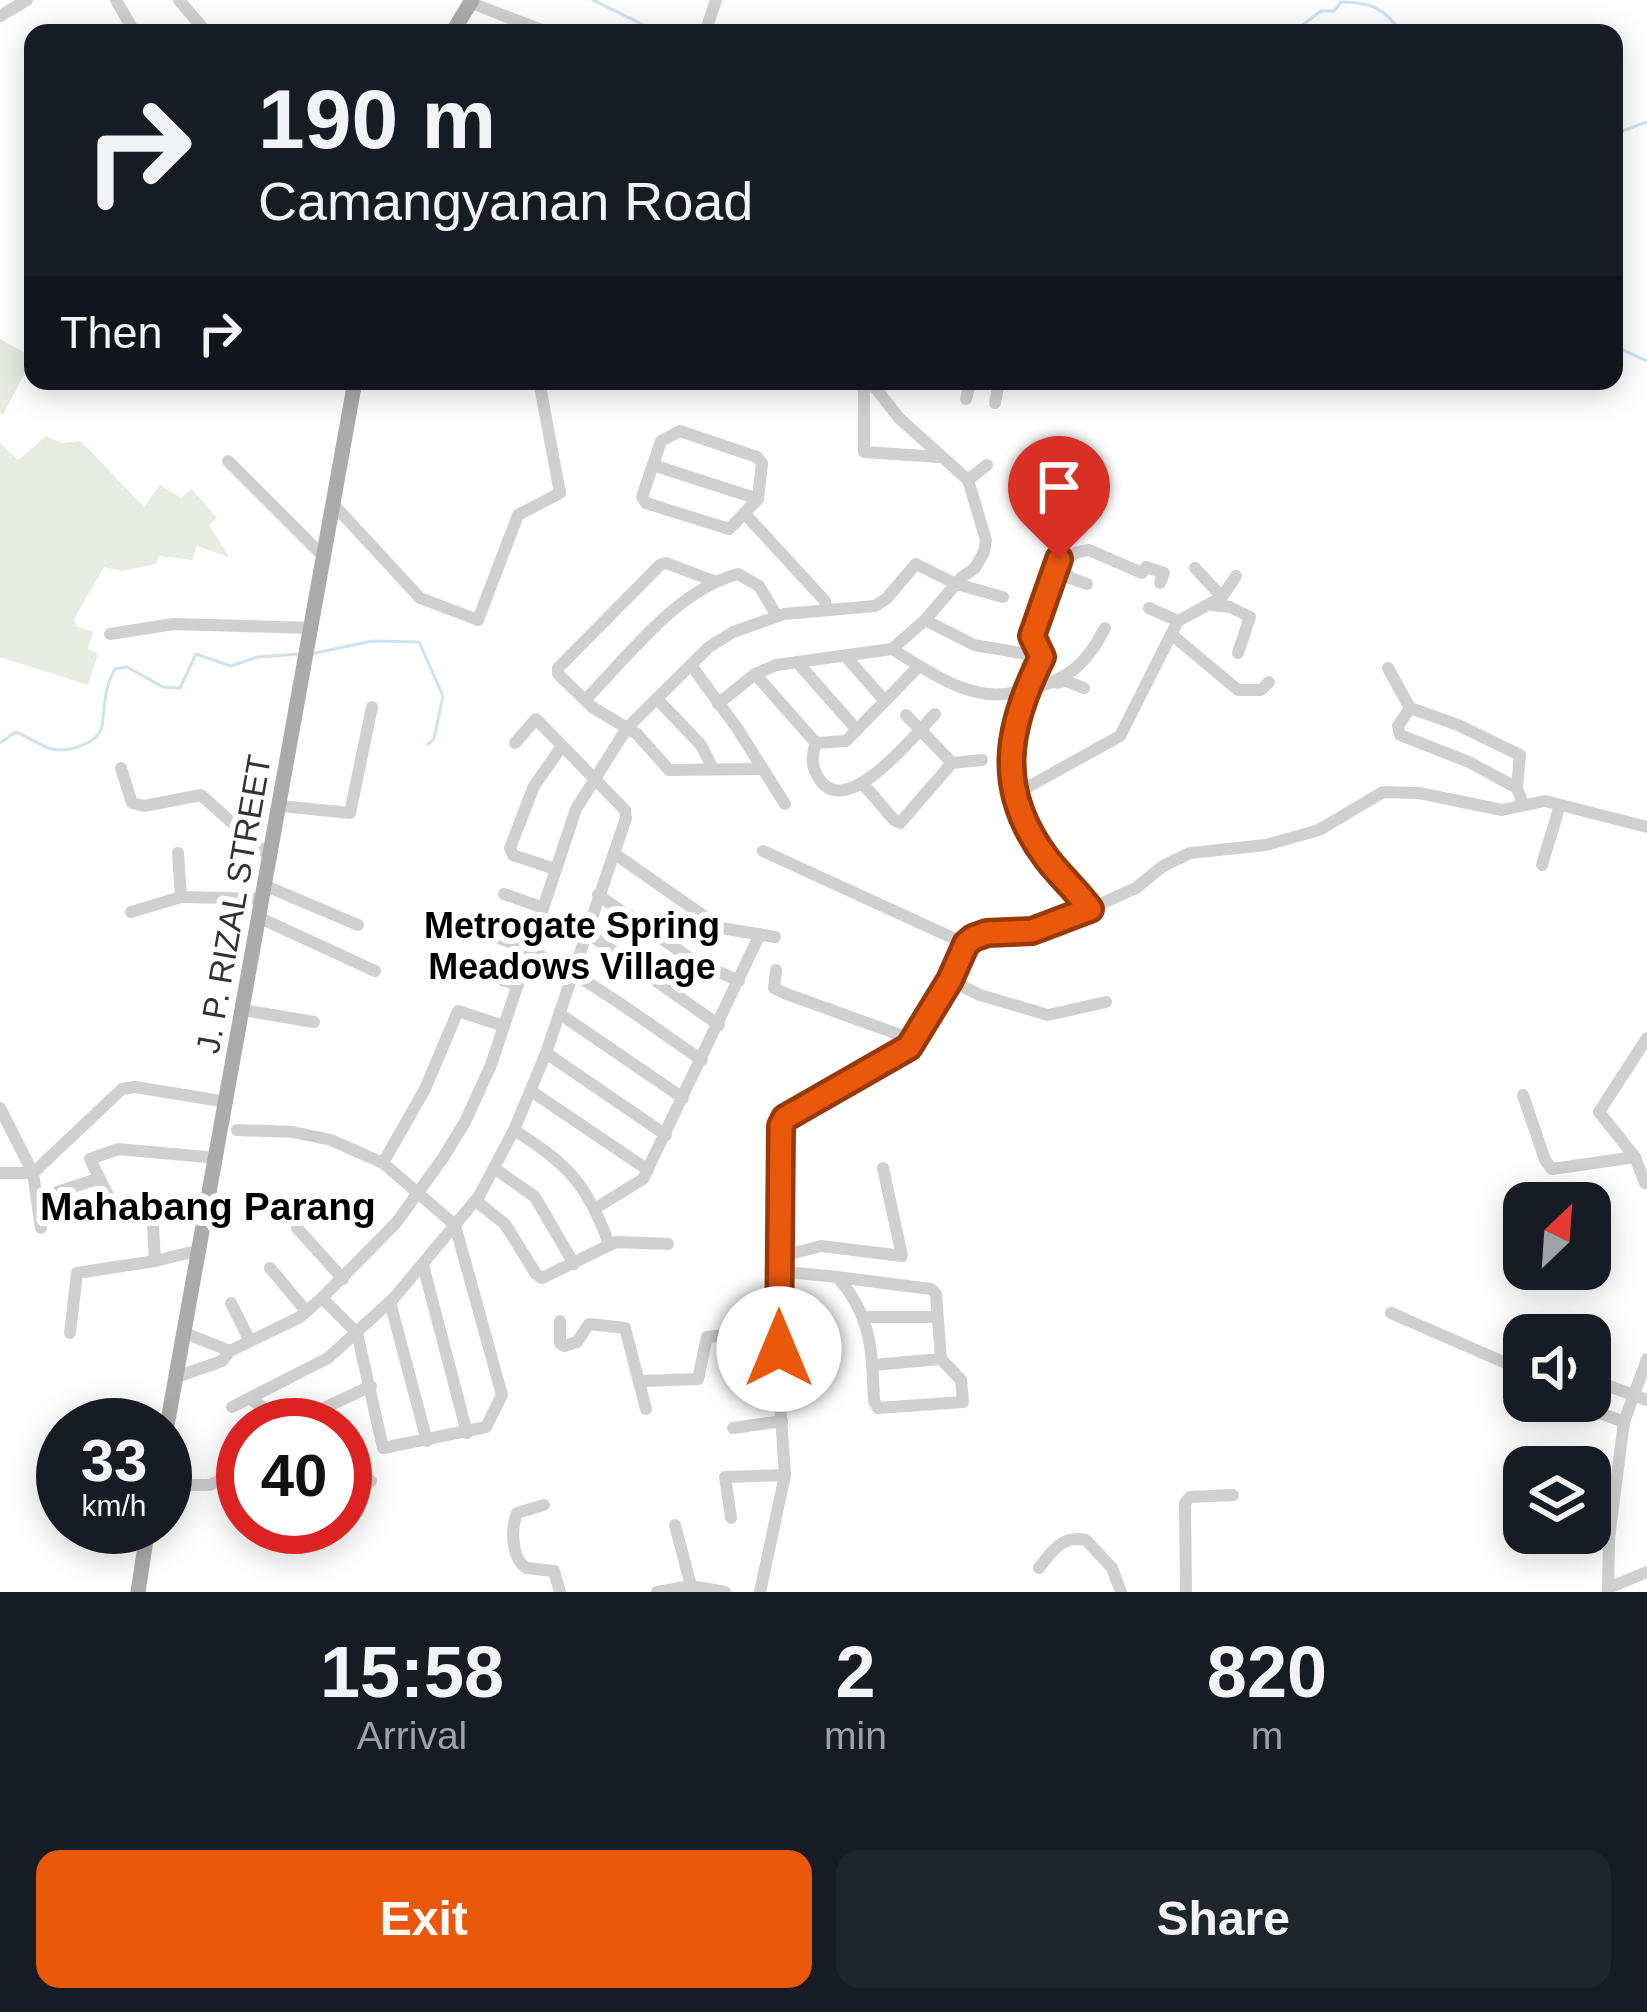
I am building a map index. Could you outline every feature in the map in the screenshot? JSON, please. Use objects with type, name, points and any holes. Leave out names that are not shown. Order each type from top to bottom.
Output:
[{"type":"main road","name":"J. P. RIZAL STREET","points":[[173,1398],[353,390]]},
{"type":"main road","points":[[138,1592],[144,1554]]},
{"type":"street","points":[[0,16],[27,0]]},
{"type":"street","points":[[179,0],[199,24]]},
{"type":"street","points":[[471,2],[527,24]]},
{"type":"street","points":[[541,390],[560,494]]},
{"type":"street","points":[[867,390],[864,452],[941,457]]},
{"type":"street","points":[[718,704],[755,674],[797,662],[892,649],[975,568],[986,540],[968,480],[875,390]]},
{"type":"street","points":[[881,397],[885,390]]},
{"type":"street","points":[[966,399],[968,390]]},
{"type":"street","points":[[995,403],[997,390]]},
{"type":"street","points":[[680,431],[757,457],[762,463],[758,499],[723,530],[646,503],[642,496],[661,441],[680,431]]},
{"type":"street","points":[[228,460],[325,558]]},
{"type":"street","points":[[653,465],[758,499]]},
{"type":"street","points":[[968,480],[987,465]]},
{"type":"street","points":[[334,505],[420,598],[478,620],[517,518],[575,485]]},
{"type":"street","points":[[745,514],[825,602],[826,610]]},
{"type":"street","points":[[1090,909],[1042,852],[1017,793],[1009,756],[1013,728],[1042,657],[1032,636],[1059,559],[1082,549],[1142,573],[1146,567],[1164,573],[1160,583]]},
{"type":"street","points":[[1059,559],[1070,578],[1087,584]]},
{"type":"street","points":[[714,581],[666,562],[660,565],[558,668],[558,674],[585,700],[638,734],[669,770],[763,769]]},
{"type":"street","points":[[177,1377],[220,1362],[230,1352],[307,1312],[420,1192],[466,1122],[504,1026],[576,809],[627,728],[691,665],[734,632],[777,616],[875,606],[916,564],[956,584],[1003,597]]},
{"type":"street","points":[[1195,568],[1217,601],[1250,617],[1238,653]]},
{"type":"street","points":[[585,700],[675,610],[714,581],[738,574],[759,586],[777,616]]},
{"type":"street","points":[[1017,793],[1120,736],[1174,628],[1217,601],[1236,576]]},
{"type":"street","points":[[1149,608],[1238,690],[1261,689],[1269,682]]},
{"type":"street","points":[[892,649],[950,683],[983,693],[1018,691],[1030,660],[1020,650],[974,645],[926,620]]},
{"type":"street","points":[[110,634],[174,624],[262,623],[311,633]]},
{"type":"street","points":[[1052,684],[1071,675],[1094,651],[1105,628]]},
{"type":"street","points":[[847,658],[885,701]]},
{"type":"street","points":[[797,662],[856,730]]},
{"type":"street","points":[[691,665],[785,804]]},
{"type":"street","points":[[816,743],[846,741],[919,666]]},
{"type":"street","points":[[1388,668],[1410,708],[1458,724],[1520,755],[1517,788],[1523,804]]},
{"type":"street","points":[[755,674],[816,743],[813,767],[825,787],[834,791],[864,784],[935,714]]},
{"type":"street","points":[[1030,683],[1066,681],[1084,688]]},
{"type":"street","points":[[657,699],[701,745],[713,769]]},
{"type":"street","points":[[280,806],[350,813],[372,707]]},
{"type":"street","points":[[1410,708],[1398,726],[1400,735],[1445,751],[1517,788]]},
{"type":"street","points":[[905,715],[952,763]]},
{"type":"street","points":[[252,1398],[318,1366],[424,1265],[476,1201],[514,1130],[546,1053],[626,818],[625,810],[536,719],[515,742]]},
{"type":"street","points":[[555,869],[513,855],[510,848],[534,786],[562,746]]},
{"type":"street","points":[[864,784],[893,820],[901,823],[952,763],[982,760]]},
{"type":"street","points":[[121,768],[132,803],[144,806],[201,794],[271,858]]},
{"type":"street","points":[[760,1592],[784,1475],[778,1375],[781,1126],[785,1118],[894,1057],[914,1040],[966,944],[987,933],[1032,931],[1090,909],[1136,889],[1175,859],[1266,845],[1319,830],[1375,794],[1419,793],[1502,810],[1545,801],[1647,827]]},
{"type":"street","points":[[1542,865],[1560,805]]},
{"type":"street","points":[[763,851],[966,944]]},
{"type":"street","points":[[178,854],[181,897]]},
{"type":"street","points":[[615,854],[721,928],[775,937]]},
{"type":"street","points":[[131,912],[181,897],[264,892],[358,925]]},
{"type":"street","points":[[503,894],[542,907]]},
{"type":"street","points":[[598,895],[693,960],[739,981]]},
{"type":"street","points":[[260,918],[375,971]]},
{"type":"street","points":[[586,932],[719,1025]]},
{"type":"street","points":[[596,1208],[644,1179],[760,934]]},
{"type":"street","points":[[490,935],[572,973],[702,1060]]},
{"type":"street","points":[[776,970],[775,988],[914,1040]]},
{"type":"street","points":[[473,971],[518,985]]},
{"type":"street","points":[[950,980],[980,995],[1048,1015],[1106,1001]]},
{"type":"street","points":[[244,1010],[314,1022]]},
{"type":"street","points":[[383,1163],[425,1089],[458,1011],[504,1026]]},
{"type":"street","points":[[560,1013],[683,1098]]},
{"type":"street","points":[[1647,1038],[1600,1112],[1635,1157],[1646,1183],[1647,1200]]},
{"type":"street","points":[[546,1053],[666,1135]]},
{"type":"street","points":[[0,1172],[33,1173],[122,1089],[227,1102]]},
{"type":"street","points":[[531,1090],[648,1170]]},
{"type":"street","points":[[1523,1094],[1552,1169],[1635,1157]]},
{"type":"street","points":[[0,1108],[33,1173],[41,1228]]},
{"type":"street","points":[[237,1130],[316,1136],[383,1163],[455,1226],[502,1394],[485,1428],[382,1448],[357,1333],[322,1298]]},
{"type":"street","points":[[514,1130],[565,1164],[596,1208],[609,1244]]},
{"type":"street","points":[[155,1261],[152,1208],[116,1213],[89,1160],[118,1149],[217,1158]]},
{"type":"street","points":[[494,1168],[535,1197],[574,1264]]},
{"type":"street","points":[[779,1257],[821,1246],[902,1256],[883,1168]]},
{"type":"street","points":[[39,1198],[97,1179]]},
{"type":"street","points":[[476,1201],[505,1224],[539,1277],[609,1244],[654,1240],[668,1244]]},
{"type":"street","points":[[298,1228],[343,1279]]},
{"type":"street","points":[[70,1333],[76,1274],[200,1250]]},
{"type":"street","points":[[424,1265],[467,1433]]},
{"type":"street","points":[[270,1268],[307,1312]]},
{"type":"street","points":[[779,1276],[797,1273],[837,1277],[931,1289],[936,1294],[941,1359],[961,1380],[963,1402],[878,1408],[863,1317],[856,1298],[837,1277]]},
{"type":"street","points":[[390,1301],[427,1441]]},
{"type":"street","points":[[231,1303],[250,1341]]},
{"type":"street","points":[[1390,1313],[1503,1362]]},
{"type":"street","points":[[863,1317],[937,1317]]},
{"type":"street","points":[[560,1321],[561,1345],[573,1345],[589,1324],[625,1328],[646,1409]]},
{"type":"street","points":[[640,1381],[698,1379],[707,1337],[781,1324]]},
{"type":"street","points":[[185,1333],[230,1352]]},
{"type":"street","points":[[199,1368],[209,1354],[203,1343]]},
{"type":"street","points":[[872,1365],[941,1359]]},
{"type":"street","points":[[1608,1590],[1624,1422],[1640,1398],[1647,1359]]},
{"type":"street","points":[[345,1398],[371,1386]]},
{"type":"street","points":[[1611,1387],[1640,1398]]},
{"type":"street","points":[[1611,1417],[1624,1422]]},
{"type":"street","points":[[733,1428],[782,1421]]},
{"type":"street","points":[[731,1518],[725,1477],[784,1475]]},
{"type":"street","points":[[1186,1592],[1185,1503],[1190,1497],[1233,1495]]},
{"type":"street","points":[[544,1504],[517,1513],[515,1554],[526,1568],[554,1571],[560,1592]]},
{"type":"street","points":[[675,1525],[691,1586]]},
{"type":"street","points":[[1039,1568],[1067,1539],[1086,1540],[1112,1568],[1121,1592]]},
{"type":"street","points":[[1608,1590],[1647,1572]]},
{"type":"street","points":[[657,1592],[691,1586],[725,1592]]},
{"type":"shaded area","points":[[0,339],[24,352],[24,374],[3,415]]},
{"type":"shaded area","points":[[46,436],[62,443],[81,441],[144,507],[160,485],[181,498],[192,489],[217,518],[209,525],[229,557],[197,546],[192,560],[159,556],[156,564],[122,571],[104,567],[74,619],[76,626],[93,632],[88,649],[98,653],[88,685],[0,657],[0,443],[18,460]]},
{"type":"waterway","points":[[593,0],[642,24]]},
{"type":"waterway","points":[[1304,24],[1321,11],[1334,11],[1341,2],[1376,8],[1394,24]]},
{"type":"waterway","points":[[1623,131],[1647,122]]},
{"type":"waterway","points":[[1623,350],[1647,361]]},
{"type":"waterway","points":[[311,654],[372,641],[419,642],[443,696],[434,739],[428,744]]},
{"type":"waterway","points":[[0,743],[16,732],[59,750],[89,742],[100,732],[115,669],[127,667],[163,687],[180,688],[196,654],[231,666],[257,657],[301,654]]},
{"type":"district","name":"Metrogate Spring Meadows Village","points":[[572,946]]},
{"type":"district","name":"Mahabang Parang","points":[[208,1206]]},
{"type":"route","points":[[779,1349],[781,1126],[785,1118],[909,1047],[973,938],[1032,931],[1090,909],[1036,841],[1018,801],[1009,756],[1013,728],[1042,657],[1032,636],[1059,559]]}]
